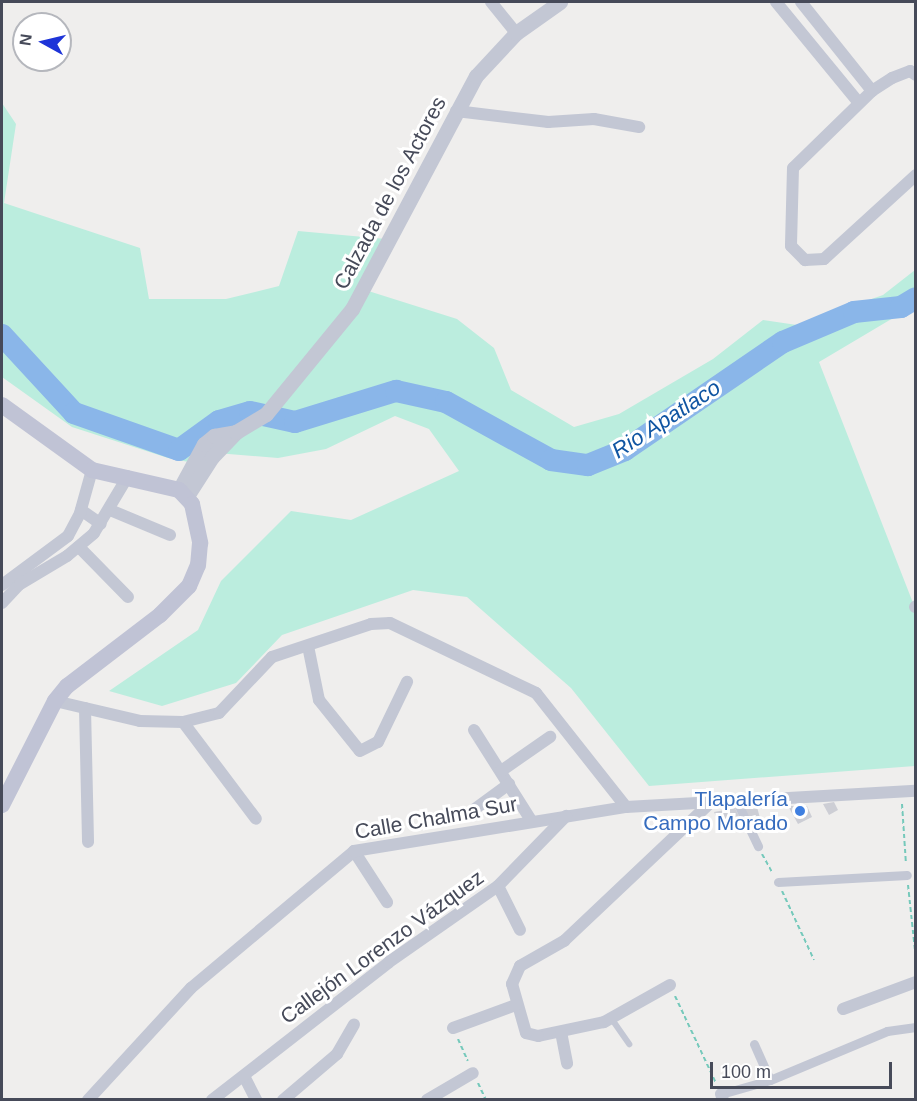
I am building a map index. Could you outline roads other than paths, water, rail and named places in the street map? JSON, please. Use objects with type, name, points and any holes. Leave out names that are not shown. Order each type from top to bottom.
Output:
[{"type":"main road","points":[[2,405],[92,470],[128,476],[183,493],[200,543],[198,565],[189,586],[160,615],[74,680],[55,700],[2,805]]},
{"type":"street","points":[[491,2],[516,33]]},
{"type":"street","points":[[776,2],[858,102]]},
{"type":"street","points":[[801,2],[872,90]]},
{"type":"street","name":"Calzada de los Actores","points":[[183,493],[204,444],[214,436],[236,432],[266,414],[352,309],[476,76],[516,33],[550,4]]},
{"type":"street","points":[[915,75],[910,71],[872,90],[793,168],[791,246],[805,260],[824,259],[915,175]]},
{"type":"street","points":[[456,111],[548,122],[594,119],[639,127]]},
{"type":"street","points":[[2,585],[59,547],[81,510],[92,470]]},
{"type":"street","points":[[2,603],[20,584],[79,547],[101,524],[128,476]]},
{"type":"street","points":[[81,510],[101,524]]},
{"type":"street","points":[[110,510],[170,535]]},
{"type":"street","points":[[79,547],[128,597]]},
{"type":"street","points":[[55,700],[140,721],[183,722],[219,713],[272,657],[371,624],[390,623],[536,693],[626,807]]},
{"type":"street","points":[[308,646],[319,700],[360,751],[378,742],[407,682]]},
{"type":"street","points":[[85,708],[88,842]]},
{"type":"street","points":[[183,722],[256,819]]},
{"type":"street","points":[[474,730],[531,820]]},
{"type":"street","points":[[501,771],[550,737]]},
{"type":"street","points":[[472,811],[509,784]]},
{"type":"street","name":"Calle Chalma Sur","points":[[88,1100],[191,988],[354,851],[531,820],[626,807],[915,791]]},
{"type":"street","points":[[737,802],[758,846]]},
{"type":"street","points":[[670,985],[607,1020],[538,1036],[526,1033],[516,1005],[513,976],[520,966],[564,941],[709,804]]},
{"type":"street","name":"Callejón Lorenzo Vázquez","points":[[212,1100],[389,962],[498,886],[566,816]]},
{"type":"street","points":[[354,851],[387,902]]},
{"type":"street","points":[[778,882],[907,875]]},
{"type":"street","points":[[498,886],[520,930]]},
{"type":"street","points":[[843,1009],[915,982]]},
{"type":"street","points":[[453,1028],[516,1005]]},
{"type":"street","points":[[283,1100],[337,1054],[354,1024]]},
{"type":"street","points":[[722,1097],[770,1080],[887,1031],[915,1027]]},
{"type":"street","points":[[561,1032],[567,1063]]},
{"type":"street","points":[[754,1044],[770,1080]]},
{"type":"street","points":[[427,1100],[473,1073]]},
{"type":"street","points":[[244,1076],[256,1100]]},
{"type":"lane","points":[[607,1020],[629,1044]]},
{"type":"waterway","name":"Rio Apatlaco","points":[[2,335],[74,413],[179,450],[219,421],[250,412],[295,422],[396,391],[446,402],[551,460],[588,465],[625,450],[783,342],[854,312],[901,307],[916,298]]},
{"type":"place","name":"Tlapalería Campo Morado","points":[[800,811]]}]
